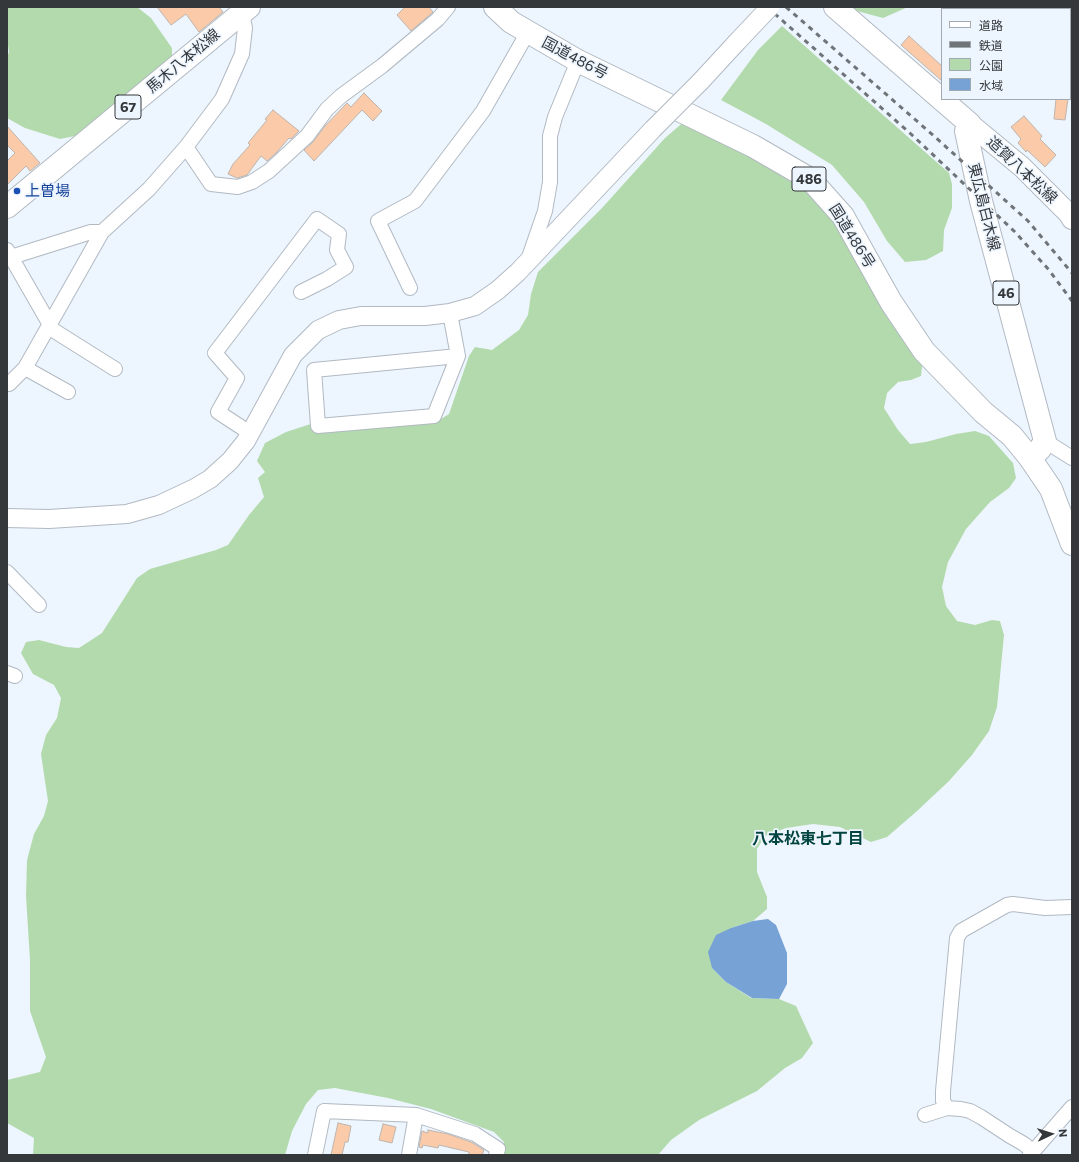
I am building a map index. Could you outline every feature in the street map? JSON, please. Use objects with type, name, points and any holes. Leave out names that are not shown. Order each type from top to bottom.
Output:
[{"type":"main road","name":"国道486号","points":[[495,7],[511,22],[578,61],[753,146],[810,179],[843,216],[891,302],[924,351],[983,412],[1012,436],[1030,458],[1051,489],[1072,544]]},
{"type":"main road","points":[[835,7],[941,99]]},
{"type":"main road","name":"馬木八本松線","points":[[7,207],[245,10]]},
{"type":"main road","points":[[942,100],[970,124]]},
{"type":"main road","name":"造賀八本松線","points":[[970,124],[1022,167],[1071,215]]},
{"type":"main road","name":"東広島白木線","points":[[970,124],[966,131],[981,201],[1045,441]]},
{"type":"main road","points":[[1030,458],[1040,449],[1045,441]]},
{"type":"street","points":[[186,147],[211,184],[238,187],[252,182],[269,171],[307,136],[327,109],[341,96],[382,66],[438,19],[448,7]]},
{"type":"street","points":[[7,518],[49,519],[127,514],[159,505],[210,479],[230,461],[246,441],[293,355],[318,330],[339,320],[361,316],[425,316],[450,314],[475,306],[498,290],[527,261],[701,81],[770,7]]},
{"type":"street","points":[[7,384],[9,384],[25,368],[102,232],[149,189],[186,147],[222,98],[242,54],[245,28],[245,10]]},
{"type":"street","points":[[410,288],[378,221],[415,201],[483,111],[528,32]]},
{"type":"street","points":[[527,261],[545,210],[550,182],[550,136],[555,117],[578,61]]},
{"type":"street","points":[[250,433],[218,412],[237,378],[215,353],[317,219],[339,234],[337,250],[346,268],[328,279],[301,292]]},
{"type":"street","points":[[102,232],[91,232],[9,253],[53,330],[115,369]]},
{"type":"street","points":[[450,314],[458,356],[434,416],[318,426],[314,370],[458,356]]},
{"type":"street","points":[[25,368],[68,392]]},
{"type":"street","points":[[1045,441],[1072,458]]},
{"type":"street","points":[[7,572],[39,605]]},
{"type":"street","points":[[947,1108],[943,1101],[943,1091],[957,938],[961,931],[1007,905],[1013,904],[1045,908],[1072,907]]},
{"type":"street","points":[[925,1115],[947,1108],[970,1111],[1024,1144],[1031,1153],[1072,1107]]},
{"type":"street","points":[[316,1155],[324,1111],[416,1115],[475,1134],[498,1149],[496,1155]]},
{"type":"street","points":[[409,1155],[416,1115]]},
{"type":"green space","points":[[7,7],[137,7],[151,18],[172,48],[172,58],[80,135],[60,139],[25,128],[7,118],[7,57],[9,52],[7,39]]},
{"type":"green space","points":[[852,7],[908,7],[883,18],[857,11]]},
{"type":"green space","points":[[782,26],[949,173],[952,184],[952,208],[944,230],[943,251],[926,260],[905,262],[887,241],[864,202],[832,165],[766,124],[721,100],[758,50]]},
{"type":"green space","points":[[686,120],[817,195],[899,321],[922,366],[921,376],[911,380],[898,382],[887,393],[884,408],[898,430],[910,444],[975,431],[989,436],[1013,463],[1016,478],[1009,488],[990,502],[966,529],[948,562],[942,587],[946,606],[957,621],[975,625],[992,620],[1000,621],[1004,635],[997,707],[989,731],[972,755],[949,781],[887,837],[871,842],[840,827],[813,824],[786,828],[765,836],[757,849],[757,872],[767,897],[767,909],[753,921],[731,928],[712,968],[726,982],[751,998],[779,999],[796,1006],[813,1043],[802,1058],[785,1068],[757,1091],[699,1120],[671,1140],[658,1155],[504,1155],[504,1142],[494,1132],[431,1109],[388,1098],[335,1088],[318,1090],[306,1104],[292,1131],[285,1155],[33,1155],[34,1138],[7,1123],[7,1080],[40,1072],[46,1057],[30,1011],[30,960],[26,896],[27,860],[34,834],[44,816],[48,801],[41,754],[46,735],[57,718],[61,698],[54,685],[33,674],[21,653],[26,642],[39,640],[66,647],[79,648],[102,633],[137,578],[150,569],[216,550],[228,545],[264,497],[258,478],[265,472],[257,461],[265,443],[286,432],[317,422],[436,422],[449,414],[469,356],[475,347],[492,350],[519,330],[528,315],[531,294],[538,272],[602,208],[665,138]]},
{"type":"water","points":[[768,919],[776,925],[787,953],[787,984],[779,999],[752,998],[726,982],[712,968],[708,952],[716,935],[731,928],[753,921]]},
{"type":"building","points":[[157,7],[219,7],[223,12],[199,32],[186,14],[171,25]]},
{"type":"building","points":[[405,7],[429,7],[433,12],[411,31],[397,15]]},
{"type":"building","points":[[909,36],[941,65],[941,80],[901,45]]},
{"type":"building","points":[[364,93],[382,111],[373,121],[362,110],[314,161],[304,150],[313,142],[325,126],[347,103],[351,107]]},
{"type":"building","points":[[1056,100],[1068,100],[1065,120],[1054,119]]},
{"type":"building","points":[[273,110],[299,131],[291,139],[289,138],[267,161],[261,156],[247,175],[237,178],[228,174],[233,164],[250,145],[248,143],[267,120],[265,119]]},
{"type":"building","points":[[1024,116],[1042,136],[1040,139],[1056,155],[1045,167],[1027,150],[1026,152],[1018,143],[1021,139],[1011,127]]},
{"type":"building","points":[[7,126],[40,163],[30,171],[26,166],[7,185],[7,161],[15,153],[7,145]]},
{"type":"building","points":[[338,1123],[351,1126],[348,1142],[345,1142],[342,1155],[331,1155]]},
{"type":"building","points":[[383,1124],[396,1127],[392,1143],[379,1140]]},
{"type":"building","points":[[428,1130],[448,1134],[471,1142],[484,1150],[482,1155],[469,1155],[469,1152],[439,1145],[438,1148],[423,1145],[422,1148],[419,1147],[422,1131],[428,1133]]},
{"type":"railway","points":[[767,7],[911,134],[1015,232],[1049,270],[1072,301]]},
{"type":"railway","points":[[786,7],[934,136],[1028,221],[1072,273]]},
{"type":"place","name":"上曽場","points":[[17,191]]},
{"type":"district","name":"八本松東七丁目","points":[[808,839]]}]
